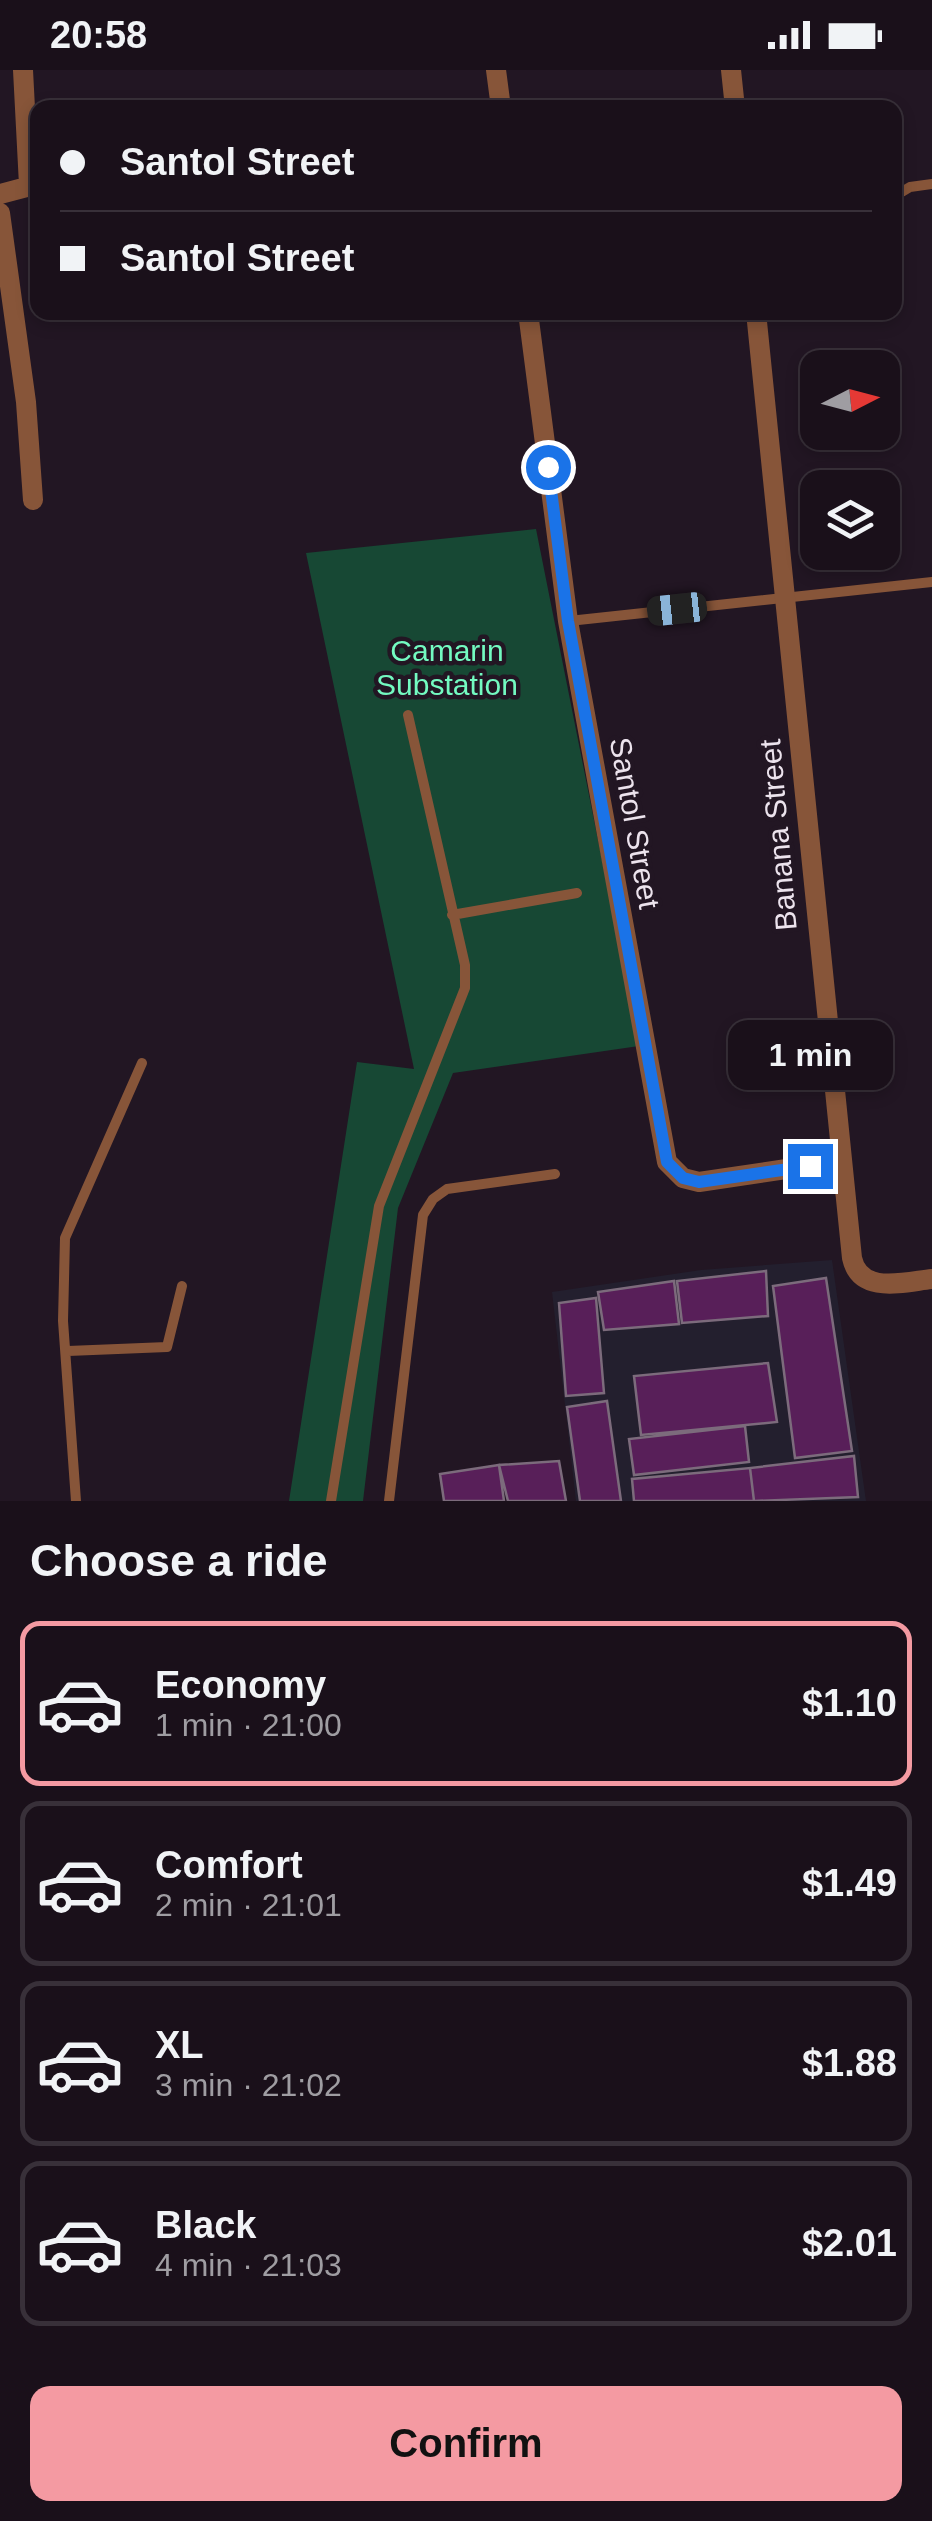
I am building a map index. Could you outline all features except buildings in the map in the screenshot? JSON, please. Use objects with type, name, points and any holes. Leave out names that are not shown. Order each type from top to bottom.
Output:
[{"type":"street","points":[[22,70],[30,153]]},
{"type":"street","points":[[496,70],[500,100]]},
{"type":"street","points":[[731,70],[734,100]]},
{"type":"street","points":[[0,194],[30,185]]},
{"type":"street","points":[[0,213],[26,402],[33,500]]},
{"type":"street","name":"Santol Street","points":[[529,320],[568,621],[667,1162],[683,1178],[699,1182],[840,1161]]},
{"type":"street","name":"Banana Street","points":[[757,320],[840,1161],[856,1271],[869,1282],[886,1284],[932,1279]]},
{"type":"lane","points":[[902,192],[932,184]]},
{"type":"lane","points":[[568,621],[932,582]]},
{"type":"lane","points":[[331,1501],[379,1206],[466,988],[465,966],[408,715]]},
{"type":"lane","points":[[452,915],[578,893]]},
{"type":"lane","points":[[76,1501],[62,1271],[64,1238],[142,1063]]},
{"type":"lane","points":[[388,1501],[423,1215],[433,1199],[447,1188],[555,1174]]},
{"type":"lane","points":[[68,1351],[167,1347],[182,1286]]},
{"type":"shaded area","points":[[832,1260],[866,1501],[576,1501],[552,1292],[701,1270]]},
{"type":"green space","name":"Camarin Substation","points":[[536,529],[639,1046],[453,1073],[398,1208],[363,1501],[289,1501],[357,1062],[414,1069],[306,553]]},
{"type":"route","points":[[548,467],[568,621],[667,1162],[683,1178],[699,1182],[810,1166]]}]
